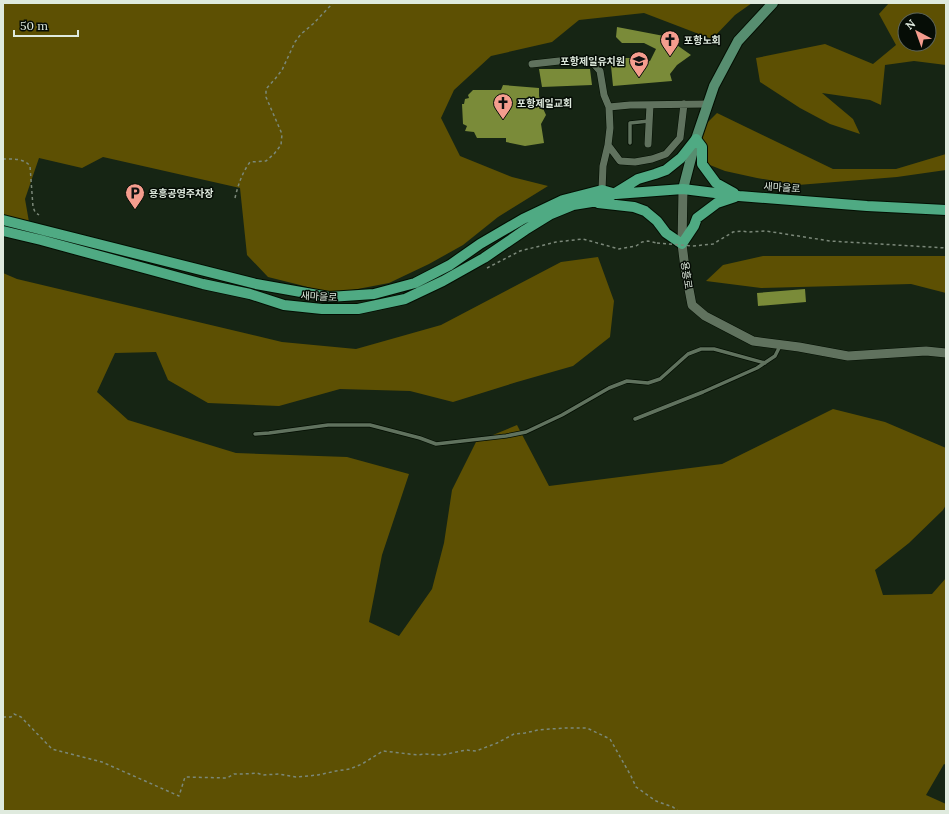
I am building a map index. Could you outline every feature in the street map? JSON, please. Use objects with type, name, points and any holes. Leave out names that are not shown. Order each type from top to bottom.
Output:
[{"type":"main road","name":"용흥로","points":[[683,189],[696,139],[714,86],[738,41],[773,3]]},
{"type":"main road","points":[[616,194],[638,179],[666,170],[681,158],[696,139],[702,147],[702,164],[705,169],[716,182],[739,196]]},
{"type":"main road","name":"새마을로","points":[[3,220],[256,284],[329,297],[374,294],[415,283],[450,265],[480,244],[523,219],[563,200],[602,190],[616,194],[683,189],[739,196],[867,206],[946,210]]},
{"type":"main road","name":"새마을로","points":[[3,231],[203,284],[250,294],[284,305],[322,309],[358,309],[405,299],[443,281],[484,258],[551,214],[573,205],[604,200],[616,194]]},
{"type":"main road","points":[[594,202],[634,207],[645,211],[666,233],[682,244],[694,226],[697,218],[717,203],[739,196]]},
{"type":"street","points":[[532,64],[576,59],[593,63],[600,72],[604,95],[609,108],[610,128],[603,166],[602,190]]},
{"type":"street","points":[[608,145],[620,161],[635,162],[652,159],[666,154],[680,138],[684,104]]},
{"type":"street","points":[[609,108],[630,105],[708,104]]},
{"type":"street","points":[[648,144],[650,105]]},
{"type":"street","name":"용흥로","points":[[683,189],[682,244],[685,268],[692,305],[705,316],[753,341],[848,356],[926,351],[946,353]]},
{"type":"lane","points":[[630,143],[630,123],[649,121]]},
{"type":"lane","points":[[635,419],[703,392],[757,368],[775,356],[780,345]]},
{"type":"lane","points":[[255,434],[328,424],[370,425],[420,438],[436,444],[506,436],[526,432],[562,415],[609,388],[627,381],[648,383],[660,379],[688,354],[701,349],[714,349],[765,363]]},
{"type":"path","points":[[234,198],[239,181],[250,162],[266,161],[281,145],[282,134],[266,98],[266,89],[276,79],[282,70],[295,42],[301,34],[333,3]]},
{"type":"path","points":[[3,159],[16,159],[27,162],[30,166],[33,207],[35,212],[39,215]]},
{"type":"path","points":[[486,269],[520,251],[556,242],[583,239],[618,249],[636,246],[642,242],[648,241],[693,246],[713,244],[733,232],[742,231],[766,231],[830,240],[946,248]]},
{"type":"path","points":[[3,717],[11,717],[14,714],[21,717],[52,749],[102,762],[180,796],[185,777],[227,778],[234,774],[257,773],[263,776],[279,774],[296,777],[318,775],[336,770],[350,769],[362,764],[383,751],[418,755],[442,755],[466,750],[476,751],[497,743],[514,734],[538,730],[587,728],[610,739],[636,787],[656,801],[674,807],[678,811]]},
{"type":"shaded area","points":[[3,3],[752,3],[735,15],[712,39],[644,13],[579,20],[552,42],[491,56],[454,90],[441,118],[460,156],[512,177],[548,186],[498,217],[463,245],[429,264],[389,283],[342,292],[326,292],[268,277],[247,255],[240,188],[103,157],[82,168],[39,158],[25,199],[29,222],[3,216]]},
{"type":"shaded area","points":[[889,3],[946,3],[946,65],[914,61],[885,65],[881,105],[870,100],[822,93],[853,119],[860,134],[830,124],[800,108],[760,82],[756,58],[825,44],[873,64],[896,45],[879,14]]},
{"type":"shaded area","points":[[717,113],[833,169],[896,169],[946,154],[946,170],[897,177],[798,185],[725,171],[692,158],[698,132]]},
{"type":"shaded area","points":[[763,256],[946,256],[946,293],[911,284],[761,288],[706,281],[723,265]]},
{"type":"shaded area","points":[[598,257],[614,301],[610,337],[573,366],[453,402],[410,391],[340,389],[279,406],[208,403],[168,380],[156,352],[115,353],[97,392],[128,420],[236,453],[347,457],[409,474],[382,555],[369,622],[399,636],[432,589],[444,543],[452,490],[476,442],[517,425],[549,486],[722,464],[833,409],[885,422],[946,448],[946,505],[943,510],[909,543],[875,570],[883,595],[932,594],[946,578],[946,765],[944,764],[926,795],[946,804],[946,811],[3,811],[3,273],[17,279],[282,342],[356,349],[441,325],[561,262]]},
{"type":"building","name":"포항노회","points":[[617,27],[664,36],[691,55],[677,65],[670,74],[672,81],[613,86],[611,66],[622,65],[620,58],[631,58],[631,60],[638,59],[640,63],[650,61],[656,49],[644,43],[622,43],[616,37]]},
{"type":"building","points":[[539,69],[590,69],[592,85],[542,87]]},
{"type":"building","name":"포항제일교회","points":[[503,85],[539,88],[541,104],[546,115],[541,124],[544,143],[525,146],[506,142],[506,138],[477,138],[474,132],[465,131],[467,126],[463,124],[462,104],[464,104],[465,99],[469,98],[468,95],[473,90],[501,90]]},
{"type":"building","points":[[805,289],[806,302],[758,306],[757,293]]},
{"type":"place","name":"포항노회","points":[[670,57]]},
{"type":"place","name":"포항제일유치원","points":[[639,78]]},
{"type":"place","name":"포항제일교회","points":[[503,120]]},
{"type":"place","name":"용흥공영주차장","points":[[135,210]]}]
